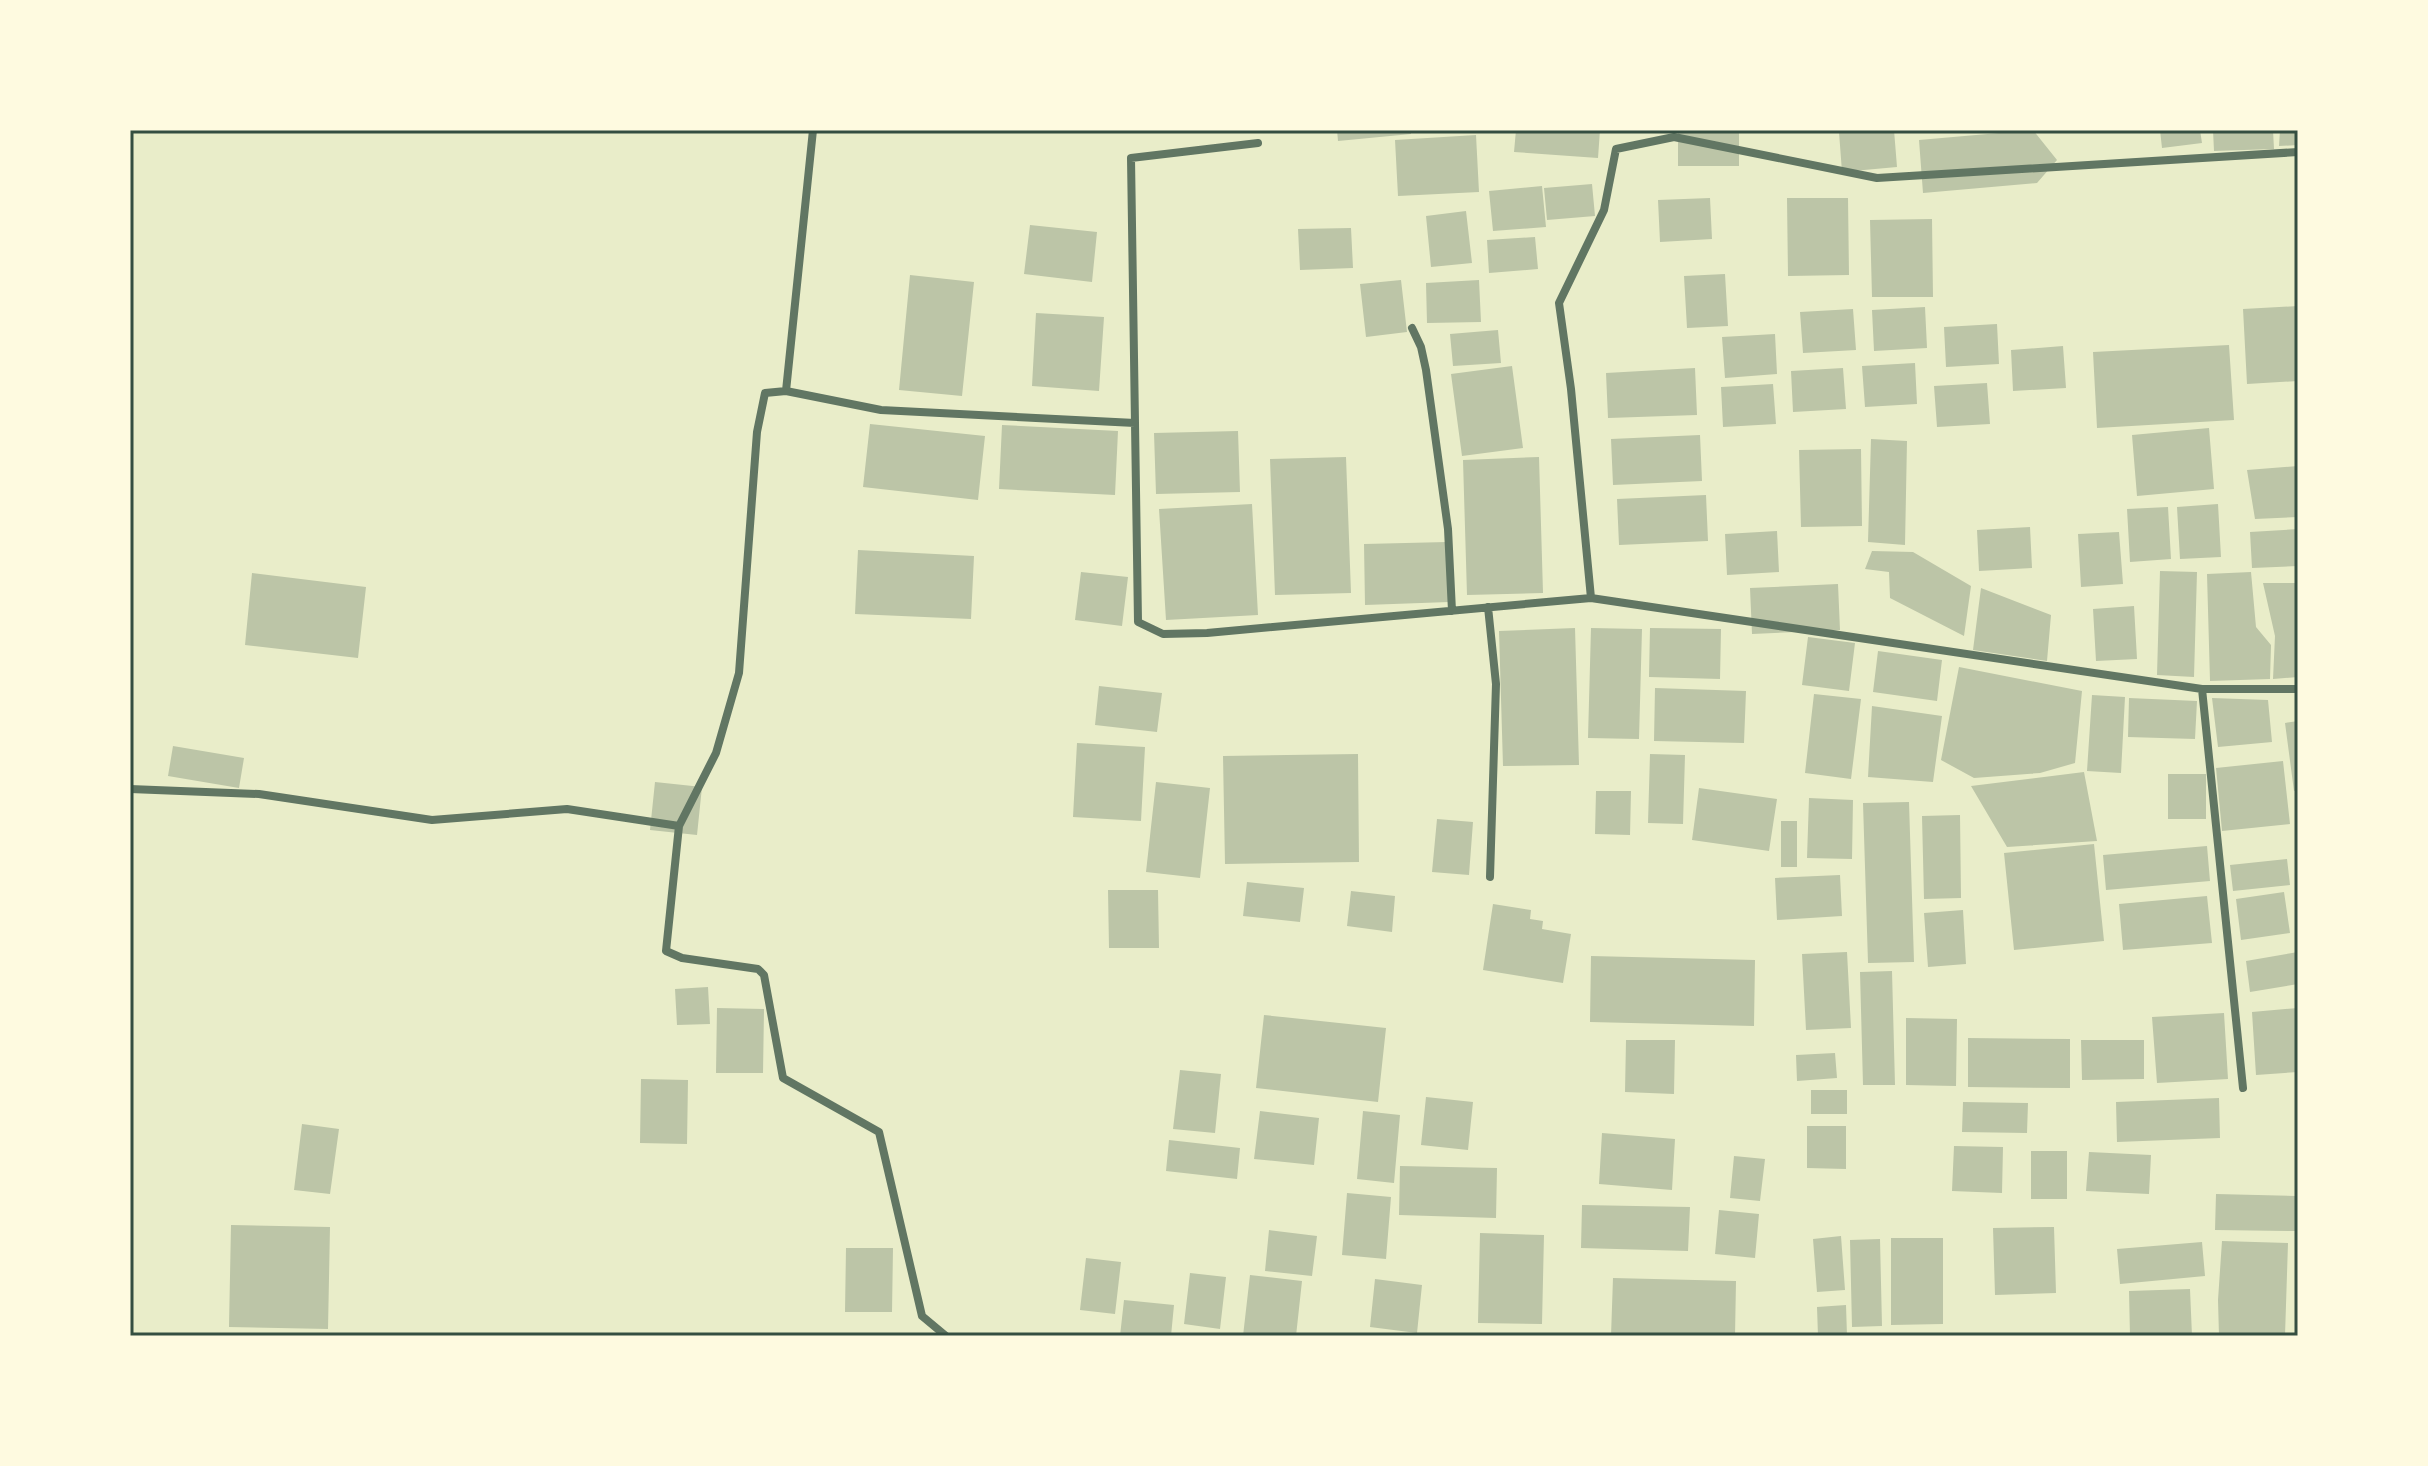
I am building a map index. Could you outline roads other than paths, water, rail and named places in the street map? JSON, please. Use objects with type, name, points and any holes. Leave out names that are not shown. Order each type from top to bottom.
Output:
[{"type":"street","points":[[786,391],[813,130]]},
{"type":"street","points":[[1591,598],[1559,303],[1604,210],[1616,149],[1674,137],[1877,178],[2298,152]]},
{"type":"street","points":[[1258,143],[1131,158],[1138,622],[1163,634],[1207,633],[1591,598],[2202,689],[2298,689]]},
{"type":"street","points":[[1412,328],[1421,347],[1426,370],[1448,529],[1452,611]]},
{"type":"street","points":[[946,1336],[922,1316],[879,1132],[783,1078],[764,975],[758,969],[682,958],[666,951],[679,826],[716,753],[739,673],[757,432],[765,393],[786,391],[881,410],[1135,423]]},
{"type":"street","points":[[1488,607],[1496,684],[1490,877]]},
{"type":"street","points":[[2202,689],[2243,1088]]},
{"type":"street","points":[[130,789],[259,794],[432,820],[567,809],[679,826]]}]
